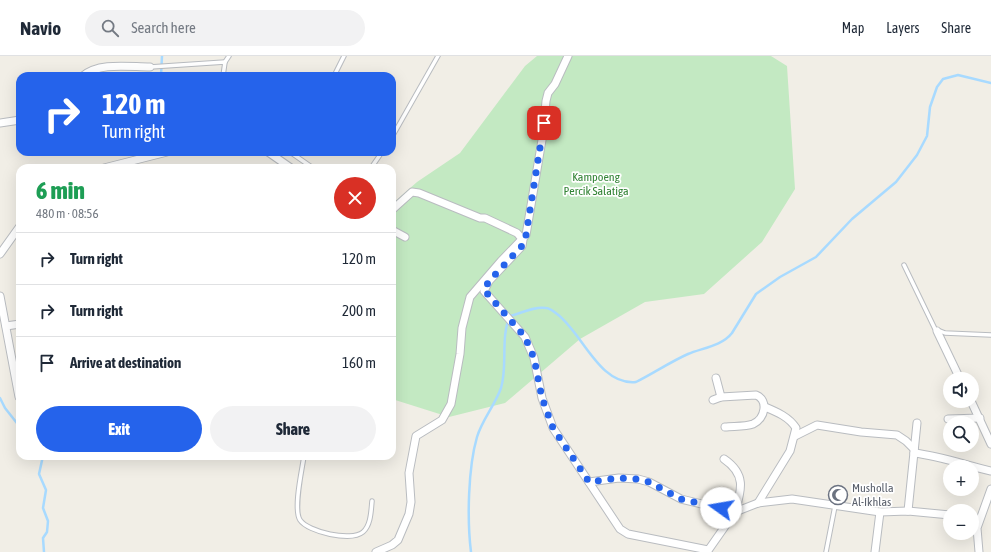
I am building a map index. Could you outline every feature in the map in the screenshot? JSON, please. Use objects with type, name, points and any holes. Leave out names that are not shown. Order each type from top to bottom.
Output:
[{"type":"street","points":[[376,552],[392,545],[398,540],[405,526],[411,507],[409,478],[416,436],[442,420],[451,404],[460,354],[462,328],[470,297],[526,235],[543,134],[546,101],[548,93],[555,84],[568,56]]},
{"type":"street","points":[[87,72],[102,68],[150,67]]},
{"type":"street","points":[[0,123],[16,121]]},
{"type":"street","points":[[127,164],[154,156]]},
{"type":"street","points":[[274,156],[285,164]]},
{"type":"street","points":[[396,206],[412,192],[419,193],[494,222],[517,233],[523,240]]},
{"type":"street","points":[[0,254],[16,232]]},
{"type":"street","points":[[396,232],[405,237]]},
{"type":"street","points":[[523,240],[522,246],[489,281],[484,290],[525,337],[534,358],[542,398],[553,428],[620,530],[628,534],[708,551],[735,512],[740,492],[740,481],[734,467],[724,459]]},
{"type":"street","points":[[0,296],[16,365]]},
{"type":"street","points":[[6,326],[16,325]]},
{"type":"street","points":[[937,331],[957,372]]},
{"type":"street","points":[[716,378],[721,397]]},
{"type":"street","points":[[713,400],[721,397],[756,395],[763,401],[765,408],[757,421],[753,424],[725,427]]},
{"type":"street","points":[[758,503],[790,451],[796,428],[793,423],[778,413],[765,408]]},
{"type":"street","points":[[975,408],[991,444]]},
{"type":"street","points":[[908,511],[917,423]]},
{"type":"street","points":[[795,436],[817,425],[861,432],[897,435],[906,441],[914,451],[945,458],[959,464],[991,471]]},
{"type":"street","points":[[589,482],[619,478],[638,479],[649,482],[681,499],[735,512],[758,503],[792,499],[880,512],[908,511],[943,514]]},
{"type":"street","points":[[979,513],[991,489]]},
{"type":"street","points":[[875,552],[880,512]]},
{"type":"street","points":[[978,540],[979,552]]},
{"type":"lane","points":[[224,72],[225,62],[229,56]]},
{"type":"lane","points":[[336,72],[344,56]]},
{"type":"lane","points":[[396,130],[438,56]]},
{"type":"lane","points":[[150,67],[225,62]]},
{"type":"lane","points":[[296,156],[307,164]]},
{"type":"lane","points":[[904,265],[933,327],[937,331],[945,333],[991,335]]},
{"type":"lane","points":[[304,460],[298,506],[300,520],[305,524],[334,536],[355,536],[362,533],[367,527],[372,500]]},
{"type":"lane","points":[[826,552],[835,505]]},
{"type":"green space","name":"Kampoeng Percik Salatiga","points":[[537,56],[771,56],[787,66],[795,189],[762,242],[704,294],[645,302],[580,339],[505,403],[449,417],[396,400],[396,200],[417,182],[460,153],[525,66]]},
{"type":"waterway","points":[[161,72],[162,56]]},
{"type":"waterway","points":[[471,552],[469,494],[474,450],[479,431],[501,388],[504,370],[505,333],[510,316],[537,308],[550,309],[566,322],[601,367],[612,376],[623,381],[636,382],[675,360],[717,344],[732,333],[756,294],[780,277],[816,257],[852,219],[896,182],[917,155],[927,136],[930,107],[937,87],[943,79],[958,75],[991,83]]},
{"type":"waterway","points":[[0,398],[5,408],[16,422]]},
{"type":"waterway","points":[[42,460],[39,474],[46,490],[43,508],[48,521],[47,532],[43,538],[44,552]]},
{"type":"place","name":"Musholla Al-Ikhlas","points":[[838,495]]},
{"type":"route","points":[[544,123],[526,235],[522,246],[489,281],[484,290],[525,337],[534,358],[542,398],[553,428],[589,482],[619,478],[638,479],[649,482],[681,499],[721,508]]}]
